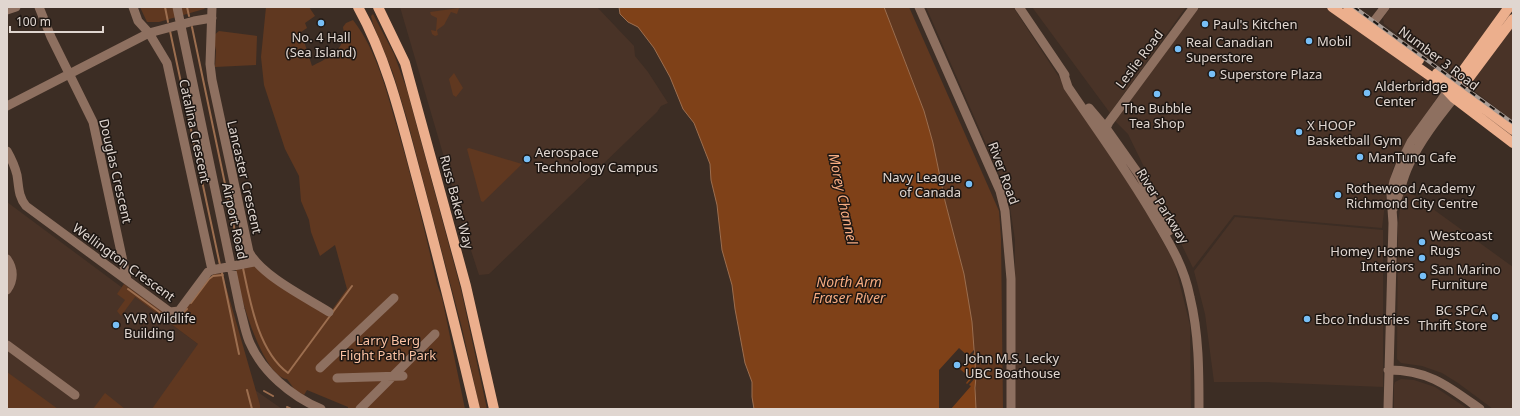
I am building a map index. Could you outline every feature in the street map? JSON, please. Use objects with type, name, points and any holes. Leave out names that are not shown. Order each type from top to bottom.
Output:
[{"type":"main road","points":[[360,7],[386,70],[401,118],[453,314],[475,409]]},
{"type":"main road","name":"Russ Baker Way","points":[[378,7],[405,63],[466,286],[494,409]]},
{"type":"main road","name":"Number 3 Road","points":[[1332,7],[1440,83],[1513,130]]},
{"type":"main road","name":"Number 3 Road","points":[[1348,7],[1372,24],[1454,91],[1513,143]]},
{"type":"main road","points":[[1454,91],[1509,7]]},
{"type":"main road","points":[[1454,91],[1513,18]]},
{"type":"street","points":[[7,10],[16,7]]},
{"type":"street","name":"Douglas Crescent","points":[[39,7],[51,37],[93,122],[127,280]]},
{"type":"street","name":"Catalina Crescent","points":[[133,7],[138,21],[149,33],[167,63],[212,270]]},
{"type":"street","name":"Airport Road","points":[[176,7],[240,309],[248,340],[253,350],[275,379],[293,393],[321,409]]},
{"type":"street","name":"Lancaster Crescent","points":[[212,7],[210,64],[215,101],[249,252],[254,262]]},
{"type":"street","name":"River Road","points":[[919,7],[1000,191],[1005,211],[1011,279],[1011,409]]},
{"type":"street","points":[[1019,7],[1063,72]]},
{"type":"street","name":"Leslie Road","points":[[1106,128],[1194,7]]},
{"type":"street","points":[[1372,24],[1385,7]]},
{"type":"street","points":[[7,106],[149,33],[180,24],[212,18]]},
{"type":"street","name":"River Parkway","points":[[1063,72],[1093,114],[1106,128],[1147,188],[1170,233],[1177,255]]},
{"type":"street","name":"River Parkway","points":[[1063,72],[1068,87],[1136,187],[1177,255]]},
{"type":"street","points":[[1388,409],[1388,370],[1394,223],[1393,209],[1408,166],[1454,91]]},
{"type":"street","points":[[1106,128],[1106,135],[1150,202],[1158,223]]},
{"type":"street","name":"Wellington Crescent","points":[[7,151],[17,175],[20,197],[26,206],[170,312],[179,311],[208,272],[212,270]]},
{"type":"street","points":[[1177,255],[1190,296],[1198,344],[1199,409]]},
{"type":"street","points":[[7,290],[13,277],[13,272],[8,260]]},
{"type":"street","points":[[212,270],[254,262],[329,312]]},
{"type":"street","points":[[320,368],[394,298]]},
{"type":"street","points":[[360,409],[435,334]]},
{"type":"street","points":[[7,345],[75,395]]},
{"type":"street","points":[[1388,370],[1414,372],[1433,377],[1480,409]]},
{"type":"street","points":[[337,378],[403,376]]},
{"type":"shaded area","name":"Aerospace Technology Campus","points":[[400,7],[597,7],[634,46],[635,56],[648,72],[668,103],[661,106],[657,112],[489,274],[479,275]]},
{"type":"shaded area","points":[[926,7],[1013,7],[1135,193],[1174,261],[1190,325],[1191,409],[1015,409],[1015,240],[1008,194]]},
{"type":"shaded area","points":[[1032,7],[1186,7],[1110,113]]},
{"type":"shaded area","points":[[1200,7],[1327,7],[1437,86],[1439,91],[1436,99],[1408,139],[1393,168],[1386,196],[1382,228],[1234,215],[1193,268],[1128,134],[1111,117]]},
{"type":"shaded area","points":[[1391,7],[1504,7],[1456,71],[1452,73],[1384,24],[1383,18]]},
{"type":"shaded area","points":[[1513,25],[1513,121],[1472,89],[1470,85]]},
{"type":"shaded area","points":[[1404,188],[1513,267],[1513,409],[1493,409],[1442,373],[1422,366],[1401,363],[1397,359],[1398,225]]},
{"type":"shaded area","points":[[7,202],[198,344],[241,380],[282,409],[7,409]]},
{"type":"shaded area","points":[[1235,217],[1383,230],[1383,387],[1267,382],[1214,382],[1205,314],[1194,271]]},
{"type":"shaded area","points":[[1401,379],[1414,380],[1435,387],[1468,409],[1394,409],[1394,385],[1395,382]]},
{"type":"green space","points":[[140,7],[206,7],[204,9],[159,22],[147,22]]},
{"type":"green space","name":"Larry Berg Flight Path Park","points":[[266,7],[309,7],[315,16],[305,23],[307,28],[301,32],[312,66],[338,50],[343,39],[343,27],[346,23],[353,20],[375,58],[385,85],[403,147],[437,284],[442,298],[465,409],[348,409],[348,407],[307,390],[304,395],[295,390],[287,379],[278,375],[269,364],[261,349],[253,332],[241,296],[236,270],[239,268],[254,266],[329,314],[347,289],[335,245],[320,256],[311,232],[309,220],[301,201],[299,176],[285,149],[264,85],[261,57]]},
{"type":"green space","points":[[884,7],[909,7],[999,211],[1001,238],[1003,409],[975,409],[976,376],[972,322],[964,274],[924,111]]},
{"type":"green space","points":[[459,8],[457,14],[451,12],[444,25],[437,30],[438,35],[435,36],[432,34],[431,30],[436,31],[437,18],[431,15],[430,12]]},
{"type":"green space","points":[[373,14],[394,54],[407,90],[461,290],[487,409],[480,409],[462,328],[407,119],[393,73],[373,24],[371,16]]},
{"type":"green space","points":[[219,31],[257,36],[256,65],[215,67],[216,51],[213,36]]},
{"type":"green space","points":[[454,73],[463,88],[456,97],[453,95],[449,79]]},
{"type":"green space","points":[[469,148],[522,164],[483,202],[481,201],[467,149]]},
{"type":"green space","points":[[222,273],[260,409],[152,409],[198,344],[135,297],[121,316],[117,311],[125,300],[117,294],[124,284],[169,316],[179,315],[202,286],[214,274]]},
{"type":"green space","points":[[7,372],[58,409],[7,409]]},
{"type":"green space","points":[[105,393],[125,409],[93,409]]},
{"type":"water","name":"North Arm Fraser River","points":[[619,7],[884,7],[924,111],[964,274],[972,322],[976,376],[976,409],[754,409],[752,382],[745,363],[732,285],[722,250],[717,205],[711,180],[710,164],[694,123],[683,109],[670,77],[654,48],[638,27],[628,22],[620,14]]},
{"type":"pier","points":[[959,348],[968,356],[974,350],[974,353],[960,369],[970,378],[966,383],[967,384],[976,374],[976,377],[969,385],[971,386],[951,409],[939,409],[939,370]]},
{"type":"waterway","points":[[165,7],[168,22]]},
{"type":"waterway","points":[[187,7],[189,16]]},
{"type":"waterway","points":[[192,27],[241,260]]},
{"type":"waterway","points":[[170,31],[220,265]]},
{"type":"waterway","points":[[243,268],[252,310],[262,339],[278,364],[288,373],[352,286]]},
{"type":"waterway","points":[[222,273],[239,354]]},
{"type":"waterway","points":[[191,303],[209,279],[213,276],[223,275]]},
{"type":"waterway","points":[[128,289],[169,319],[176,319],[187,309]]},
{"type":"waterway","points":[[247,390],[252,409]]},
{"type":"waterway","points":[[264,391],[273,396]]},
{"type":"waterway","points":[[287,407],[291,409]]},
{"type":"railway","points":[[1354,7],[1513,123]]},
{"type":"place","name":"No. 4 Hall (Sea Island)","points":[[321,23]]},
{"type":"place","name":"Paul's Kitchen","points":[[1205,24]]},
{"type":"place","name":"Mobil","points":[[1309,41]]},
{"type":"place","name":"Real Canadian Superstore","points":[[1178,49]]},
{"type":"place","name":"Superstore Plaza","points":[[1212,74]]},
{"type":"place","name":"Alderbridge Center","points":[[1367,93]]},
{"type":"place","name":"The Bubble Tea Shop","points":[[1157,94]]},
{"type":"place","name":"X HOOP Basketball Gym","points":[[1299,132]]},
{"type":"place","name":"ManTung Cafe","points":[[1360,157]]},
{"type":"place","name":"Aerospace Technology Campus","points":[[527,159]]},
{"type":"place","name":"Navy League of Canada","points":[[969,184]]},
{"type":"place","name":"Rothewood Academy Richmond City Centre","points":[[1338,195]]},
{"type":"place","name":"Westcoast Rugs","points":[[1422,242]]},
{"type":"place","name":"Homey Home Interiors","points":[[1422,258]]},
{"type":"place","name":"San Marino Furniture","points":[[1423,276]]},
{"type":"place","name":"BC SPCA Thrift Store","points":[[1495,317]]},
{"type":"place","name":"Ebco Industries","points":[[1307,319]]},
{"type":"place","name":"YVR Wildlife Building","points":[[116,325]]},
{"type":"place","name":"John M.S. Lecky UBC Boathouse","points":[[957,365]]},
{"type":"water label","name":"Morey Channel","points":[[843,199]]}]
